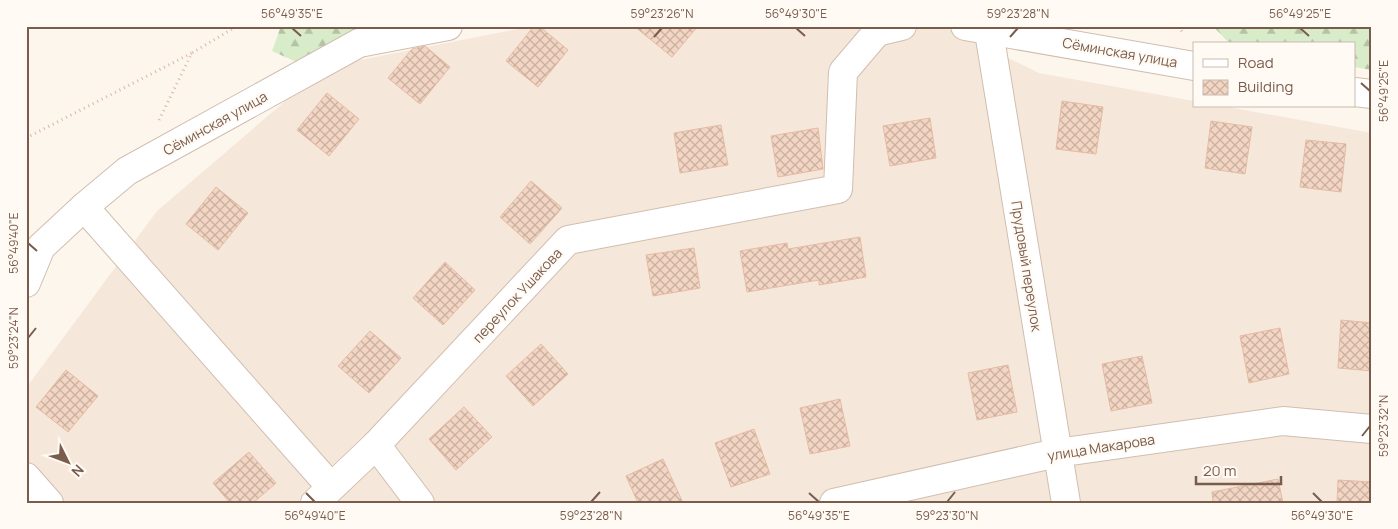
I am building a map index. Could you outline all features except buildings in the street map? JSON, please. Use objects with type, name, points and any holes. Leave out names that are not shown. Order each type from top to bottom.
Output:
[{"type":"lane","name":"Сёминская улица","points":[[26,283],[41,247],[127,171],[359,43],[448,26]]},
{"type":"lane","name":"переулок Ушакова","points":[[323,495],[376,445],[568,240],[838,189],[843,72],[877,32],[902,26]]},
{"type":"lane","name":"Сёминская улица","points":[[981,27],[1193,66]]},
{"type":"lane","name":"Прудовый переулок","points":[[981,27],[1066,503]]},
{"type":"lane","points":[[1356,92],[1372,94]]},
{"type":"lane","points":[[84,207],[323,495]]},
{"type":"lane","name":"улица Макарова","points":[[834,503],[1057,453],[1283,421],[1372,429]]},
{"type":"lane","points":[[376,445],[420,503]]},
{"type":"lane","points":[[26,477],[49,503]]},
{"type":"path","points":[[26,138],[192,54],[237,26]]},
{"type":"path","points":[[157,123],[192,54]]},
{"type":"shaded area","points":[[533,26],[942,26],[1039,73],[1193,101],[1193,108],[1234,108],[1372,133],[1372,503],[26,503],[26,388],[157,211],[325,67]]},
{"type":"green space","points":[[281,26],[390,26],[303,65],[272,51]]},
{"type":"green space","points":[[1213,26],[1372,26],[1372,70],[1356,67],[1356,42],[1228,42]]}]
